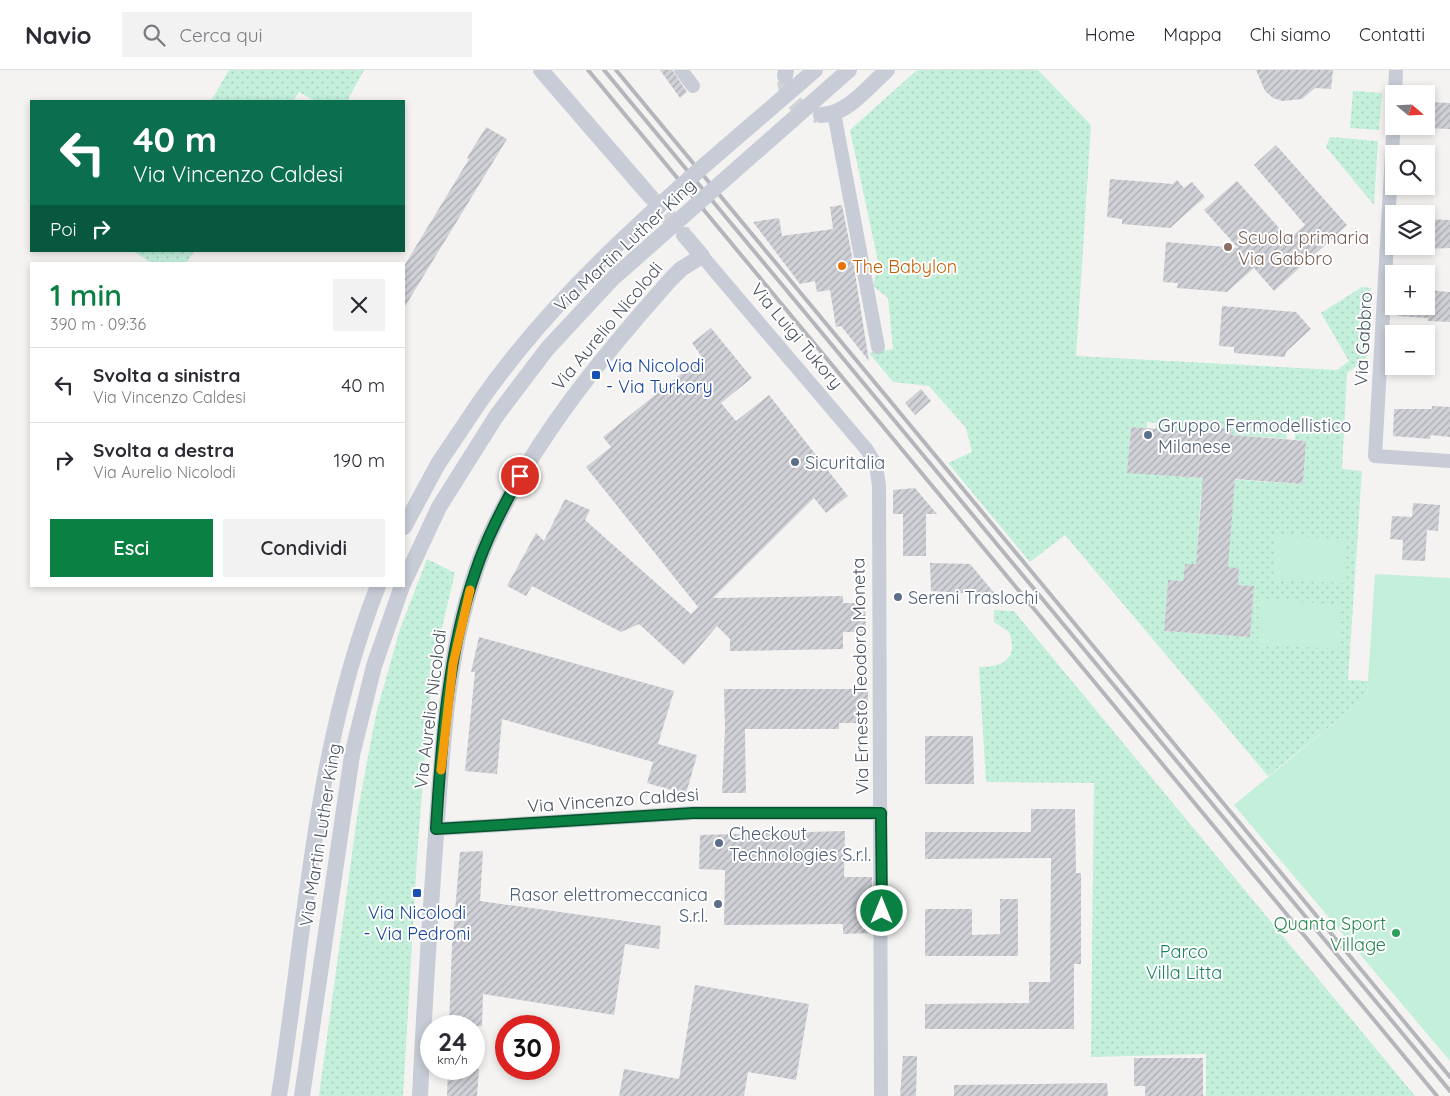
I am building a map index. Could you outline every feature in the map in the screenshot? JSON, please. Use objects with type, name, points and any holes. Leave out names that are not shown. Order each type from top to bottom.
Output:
[{"type":"street","points":[[541,70],[649,195]]},
{"type":"street","points":[[681,70],[693,86]]},
{"type":"street","name":"Via Martin Luther King","points":[[405,525],[438,464],[479,402],[534,331],[592,267],[815,70]]},
{"type":"street","name":"Via Martin Luther King","points":[[405,580],[426,533],[452,484],[497,415],[547,349],[612,279],[849,70]]},
{"type":"street","points":[[878,347],[828,114],[847,105],[887,70]]},
{"type":"street","points":[[1395,85],[1396,70]]},
{"type":"street","name":"Via Gabbro","points":[[1393,135],[1375,456],[1450,461]]},
{"type":"street","name":"Via Luigi Tukory","points":[[684,235],[861,443],[876,465]]},
{"type":"street","name":"Via Aurelio Nicolodi","points":[[420,1096],[426,968],[436,829],[451,681],[461,622],[475,573],[503,508],[528,460],[599,362],[677,272],[702,256]]},
{"type":"street","name":"Via Ernesto Teodoro Moneta","points":[[876,465],[879,486],[881,1096]]},
{"type":"street","name":"Via Martin Luther King","points":[[278,1094],[330,750],[352,661],[378,587]]},
{"type":"street","name":"Via Martin Luther King","points":[[302,1096],[352,755],[374,666],[402,587]]},
{"type":"street","name":"Via Vincenzo Caldesi","points":[[436,829],[693,813],[881,813]]},
{"type":"green space","points":[[229,70],[364,70],[348,100],[313,100],[299,92],[294,100],[212,100]]},
{"type":"green space","points":[[917,70],[1038,70],[1091,125],[1076,356],[1337,370],[1349,361],[1321,313],[1362,287],[1371,288],[1366,359],[1347,373],[1342,469],[1362,471],[1348,680],[1368,681],[1367,696],[1268,776],[1065,535],[1030,562],[948,463],[972,452],[966,428],[929,386],[893,382],[869,353],[893,349],[888,298],[873,286],[878,261],[850,130]],"holes":[[[1147,422],[1156,423],[1155,442],[1212,433],[1213,427],[1231,429],[1231,435],[1282,438],[1282,449],[1285,450],[1287,431],[1295,432],[1295,440],[1306,441],[1303,484],[1225,479],[1216,567],[1239,568],[1238,585],[1254,586],[1250,637],[1164,631],[1168,580],[1183,581],[1185,564],[1209,565],[1197,548],[1201,495],[1209,479],[1149,474],[1129,446],[1131,427],[1147,428]]]},
{"type":"green space","points":[[1353,91],[1382,93],[1379,130],[1350,128]]},
{"type":"green space","points":[[1330,137],[1378,141],[1374,205],[1326,147]]},
{"type":"green space","points":[[135,252],[193,252],[187,262],[150,262]]},
{"type":"green space","points":[[1275,536],[1347,539],[1345,583],[1273,580]]},
{"type":"green space","points":[[427,559],[455,573],[439,640],[429,702],[417,858],[403,1096],[319,1096],[358,810],[376,714],[400,629]]},
{"type":"green space","name":"Quanta Sport Village","points":[[1375,574],[1450,578],[1450,1061],[1234,805],[1367,696]]},
{"type":"green space","points":[[1261,599],[1341,605],[1338,649],[1258,644]]},
{"type":"green space","name":"Parco Villa Litta","points":[[994,610],[1014,611],[1415,1096],[1206,1096],[1206,1054],[1091,1057],[1094,783],[986,782],[979,667],[988,667],[1002,663],[1007,659],[1012,648],[1009,632],[994,622]]},
{"type":"building","points":[[660,70],[672,70],[687,92],[680,98]]},
{"type":"building","points":[[1256,70],[1333,70],[1331,89],[1315,88],[1302,99],[1283,101],[1273,98],[1265,91]]},
{"type":"building","points":[[1435,102],[1450,103],[1450,129],[1435,128]]},
{"type":"building","points":[[486,127],[507,139],[405,306],[405,264],[469,159],[467,158]]},
{"type":"building","points":[[1276,145],[1347,225],[1274,291],[1254,268],[1227,292],[1177,288],[1178,283],[1163,282],[1166,242],[1238,248],[1204,210],[1237,181],[1289,239],[1305,225],[1254,165]]},
{"type":"building","points":[[1110,179],[1173,184],[1177,180],[1184,188],[1192,182],[1205,197],[1170,228],[1122,224],[1122,219],[1107,217]]},
{"type":"building","points":[[842,205],[869,361],[841,326],[836,327],[830,290],[817,292],[815,281],[800,284],[753,222],[779,218],[782,236],[833,229],[830,207]]},
{"type":"building","points":[[1435,219],[1450,220],[1450,248],[1435,249]]},
{"type":"building","points":[[1435,291],[1450,292],[1450,322],[1428,321],[1428,318],[1398,316],[1435,315]]},
{"type":"building","points":[[1222,306],[1296,312],[1311,329],[1286,352],[1285,357],[1234,353],[1234,347],[1219,346]]},
{"type":"building","points":[[711,328],[752,378],[721,403],[736,421],[769,395],[848,496],[826,513],[814,498],[713,598],[843,596],[843,603],[865,603],[866,632],[843,632],[843,649],[730,651],[730,639],[717,626],[684,665],[639,624],[621,632],[532,586],[526,596],[507,586],[536,533],[544,541],[565,499],[590,510],[585,520],[691,614],[698,607],[586,467],[611,447],[603,437],[702,357],[692,343]]},
{"type":"building","points":[[921,389],[931,401],[915,415],[905,403]]},
{"type":"building","points":[[1432,406],[1450,407],[1450,437],[1431,435],[1430,439],[1393,436],[1394,409],[1432,409]]},
{"type":"building","points":[[1131,427],[1212,433],[1212,427],[1231,429],[1231,435],[1306,441],[1303,484],[1235,479],[1228,567],[1239,568],[1238,585],[1254,586],[1250,637],[1164,631],[1168,580],[1183,581],[1185,564],[1196,564],[1203,478],[1127,473]]},
{"type":"building","points":[[915,488],[937,514],[926,514],[926,556],[903,556],[903,514],[893,514],[893,490]]},
{"type":"building","points":[[1413,503],[1440,505],[1438,531],[1427,530],[1425,561],[1402,560],[1403,540],[1390,539],[1392,516],[1412,517]]},
{"type":"building","points":[[930,563],[970,564],[996,595],[931,591]]},
{"type":"building","points":[[479,637],[674,691],[658,744],[697,755],[686,794],[647,783],[653,762],[502,719],[497,774],[465,771],[475,672],[471,672]]},
{"type":"building","points":[[724,689],[868,689],[868,723],[839,723],[839,729],[745,729],[746,793],[722,793],[725,729]]},
{"type":"building","points":[[925,736],[973,736],[974,784],[925,784]]},
{"type":"building","points":[[1031,809],[1075,809],[1076,873],[1081,873],[1081,964],[1074,964],[1074,1029],[925,1029],[925,1004],[1029,1003],[1029,982],[1050,982],[1051,858],[925,859],[925,832],[1031,832]]},
{"type":"building","points":[[845,831],[844,877],[872,877],[872,933],[843,934],[843,924],[724,925],[725,870],[699,869],[700,835]]},
{"type":"building","points":[[483,851],[480,901],[661,926],[659,949],[625,944],[614,1015],[483,994],[482,1015],[449,1015],[452,946],[460,852]]},
{"type":"building","points":[[1000,899],[1018,899],[1018,956],[925,956],[925,909],[972,909],[972,935],[1000,934]]},
{"type":"building","points":[[695,985],[809,1004],[796,1080],[748,1072],[744,1096],[619,1096],[624,1069],[679,1079]]},
{"type":"building","points":[[903,1056],[917,1056],[916,1096],[900,1096]]},
{"type":"building","points":[[1134,1058],[1203,1058],[1203,1096],[1145,1096],[1145,1086],[1134,1086]]},
{"type":"building","points":[[448,1080],[478,1080],[477,1096],[447,1096]]},
{"type":"building","points":[[1107,1083],[1108,1096],[954,1096],[954,1085]]},
{"type":"tunnel","points":[[785,81],[788,93],[795,103],[805,111],[817,115]]},
{"type":"tunnel","points":[[650,196],[684,234]]},
{"type":"railway","points":[[588,70],[1437,1096]]},
{"type":"railway","points":[[604,70],[1450,1091]]},
{"type":"railway","points":[[616,70],[1450,1077]]},
{"type":"slow traffic","points":[[441,770],[453,664],[461,622],[470,590]]},
{"type":"place","name":"Scuola primaria Via Gabbro","points":[[1228,247]]},
{"type":"place","name":"The Babylon","points":[[842,266]]},
{"type":"place","name":"Via Nicolodi - Via Turkory","points":[[596,375]]},
{"type":"place","name":"Gruppo Fermodellistico Milanese","points":[[1148,435]]},
{"type":"place","name":"Sicuritalia","points":[[795,462]]},
{"type":"place","name":"Sereni Traslochi","points":[[898,597]]},
{"type":"place","name":"Checkout Technologies S.r.l.","points":[[719,843]]},
{"type":"place","name":"Via Nicolodi - Via Pedroni","points":[[417,893]]},
{"type":"place","name":"Rasor elettromeccanica S.r.l.","points":[[718,904]]},
{"type":"place","name":"Quanta Sport Village","points":[[1396,933]]},
{"type":"route","points":[[520,476],[503,508],[475,573],[461,622],[453,664],[436,829],[693,813],[881,813],[882,911]]}]
